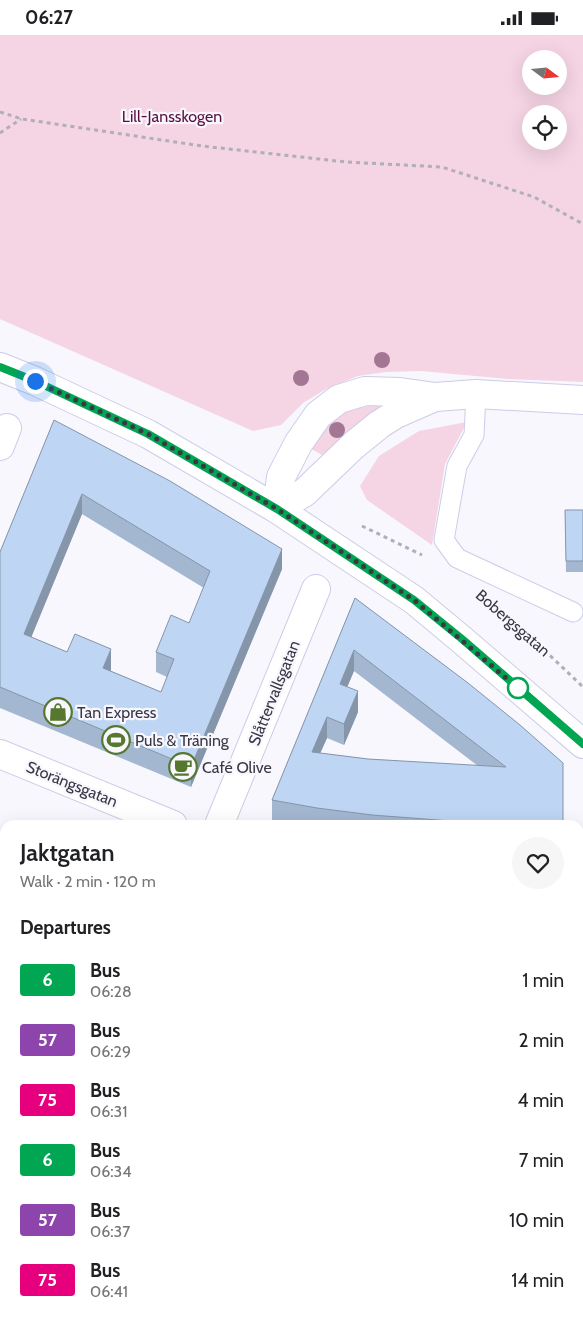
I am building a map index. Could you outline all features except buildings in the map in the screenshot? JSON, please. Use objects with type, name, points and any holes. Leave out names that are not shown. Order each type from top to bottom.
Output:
[{"type":"street","points":[[0,367],[35,381],[148,434],[277,509],[414,600],[583,744]]},
{"type":"street","points":[[277,509],[281,477],[298,445],[318,415],[340,399],[365,391],[400,392],[435,397],[476,394],[583,400]]},
{"type":"street","points":[[277,509],[305,492],[354,445],[380,424],[396,414],[435,397]]},
{"type":"street","name":"Slåttervallsgatan","points":[[221,820],[316,589]]},
{"type":"street","name":"Storängsgatan","points":[[0,754],[161,820]]},
{"type":"lane","points":[[476,394],[474,435],[457,466],[444,540],[457,558],[573,611]]},
{"type":"path","points":[[0,112],[22,119],[221,148],[346,162],[442,167],[534,197],[583,224]]},
{"type":"path","points":[[0,133],[22,119]]},
{"type":"path","name":"Bobergsgatan","points":[[492,603],[514,621],[583,687]]},
{"type":"green space","name":"Lill-Jansskogen","points":[[0,35],[583,35],[583,382],[509,379],[421,371],[386,372],[358,376],[326,389],[303,403],[281,425],[253,431],[0,319]]},
{"type":"green space","points":[[380,404],[378,409],[322,455],[306,446],[330,421],[343,411]]},
{"type":"green space","points":[[467,422],[445,464],[432,545],[367,500],[360,486],[379,456],[419,431]]},
{"type":"bus line","name":"6","points":[[0,367],[35,381],[148,434],[277,509],[414,600],[583,744]]},
{"type":"place","name":"Tan Express","points":[[58,712]]},
{"type":"place","name":"Puls & Träning","points":[[116,740]]},
{"type":"place","name":"Café Olive","points":[[183,767]]},
{"type":"route","points":[[35,381],[148,434],[277,509],[414,600],[518,688]]}]
